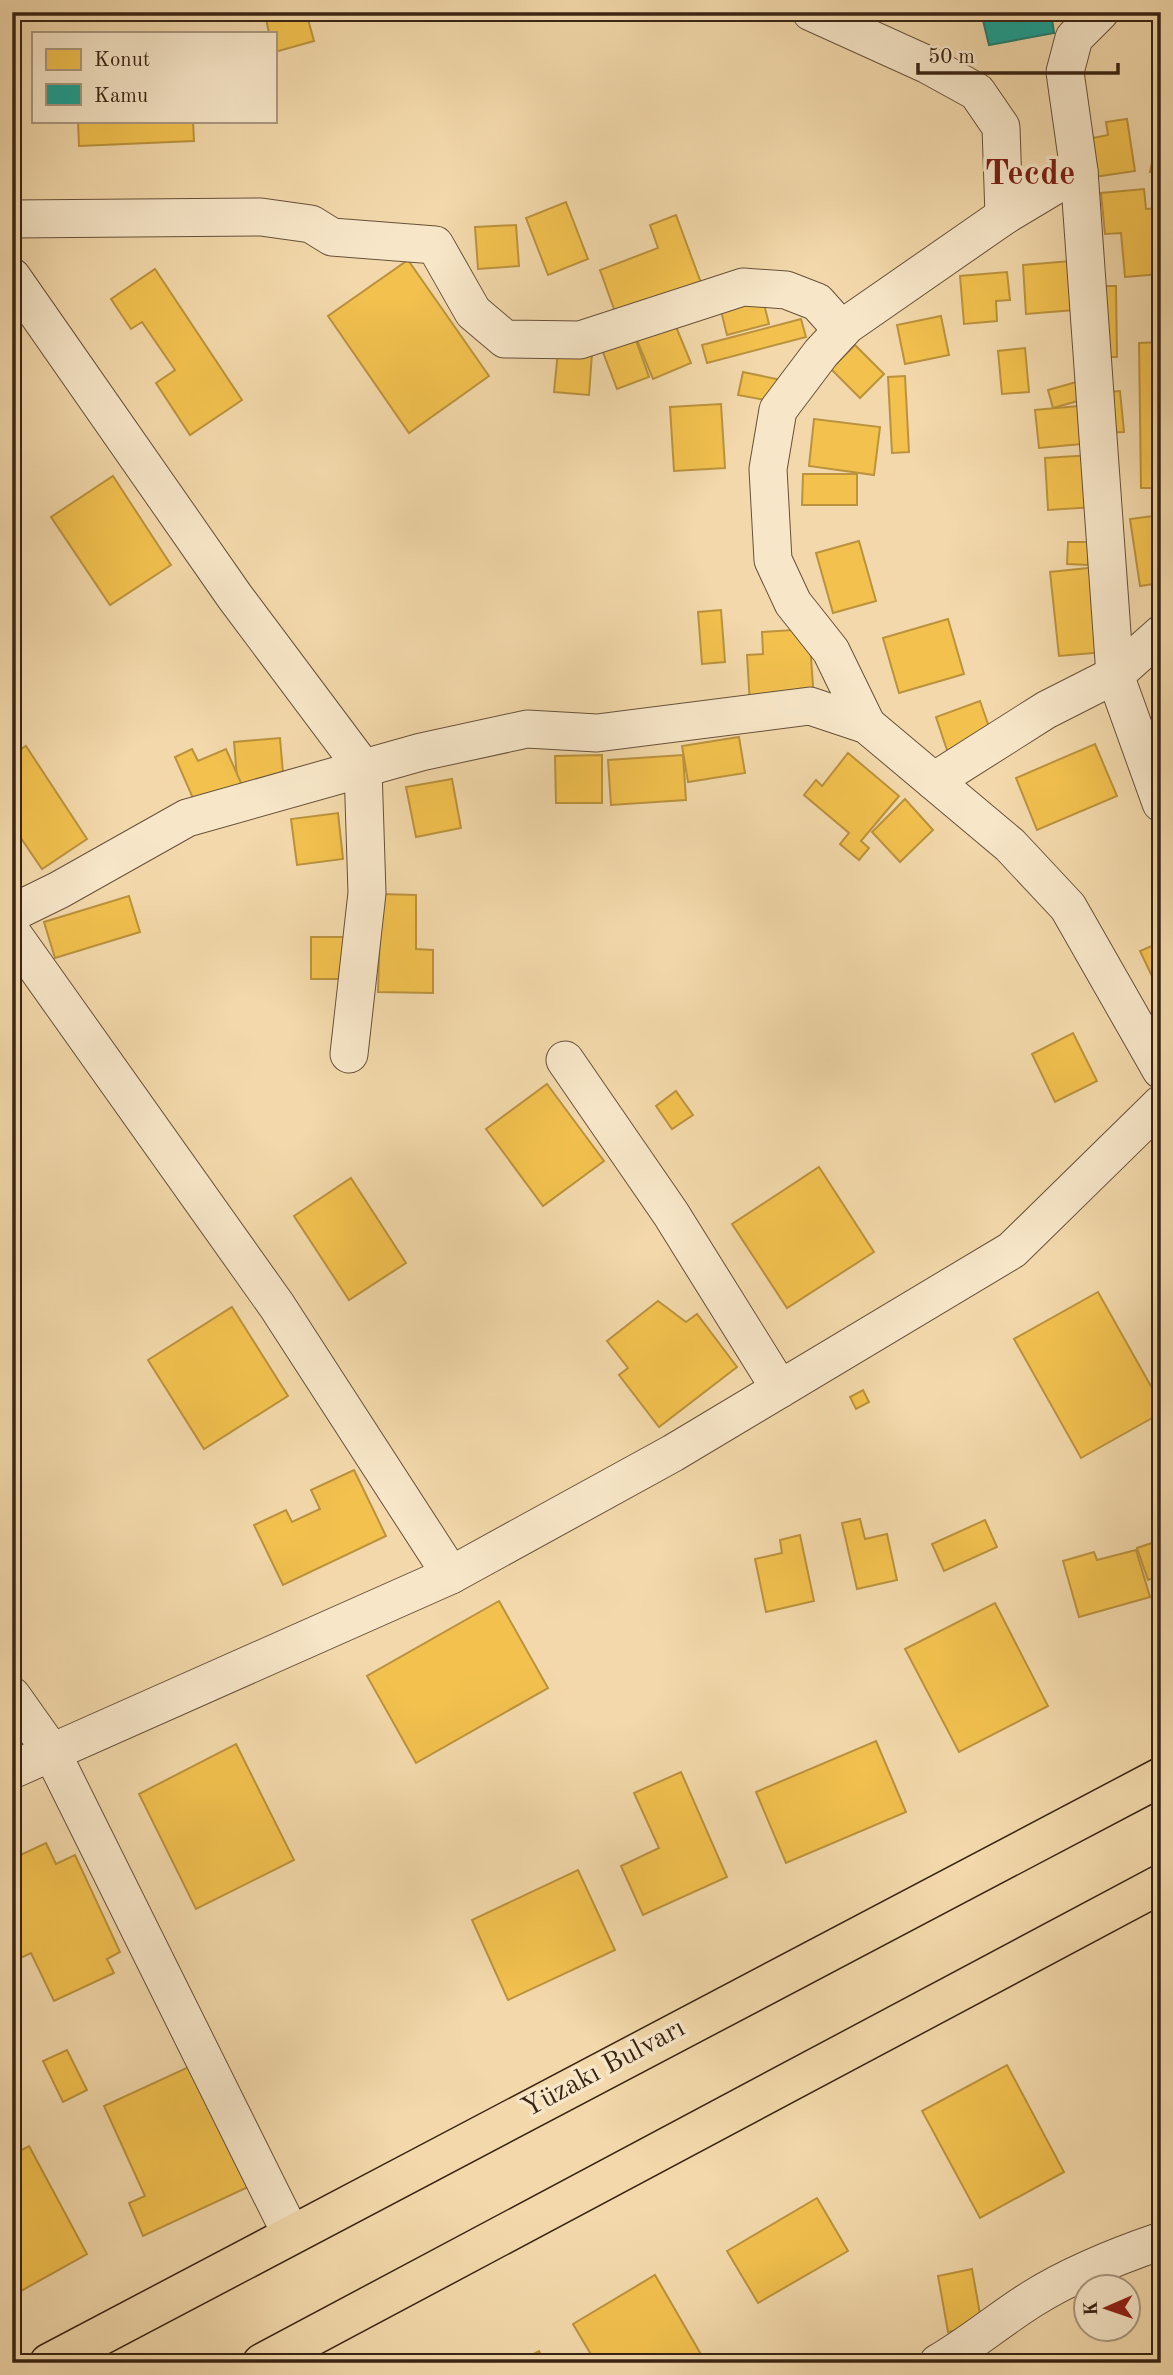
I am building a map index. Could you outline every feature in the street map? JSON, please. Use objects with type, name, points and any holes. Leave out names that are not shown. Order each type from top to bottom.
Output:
[{"type":"main road","name":"Yüzakı Bulvarı","points":[[65,2359],[291,2234],[1161,1777]]},
{"type":"main road","points":[[262,2363],[1161,1884]]},
{"type":"street","points":[[811,12],[929,65],[977,92],[1001,127],[1004,216]]},
{"type":"street","points":[[1100,12],[1074,38],[1065,72],[1079,171],[1115,676],[1161,803]]},
{"type":"street","points":[[867,725],[831,651],[793,603],[773,560],[768,469],[778,410],[842,330],[1004,216],[1079,171]]},
{"type":"street","points":[[12,219],[261,217],[311,224],[332,237],[435,245],[472,312],[505,338],[580,340],[743,287],[786,290],[817,302],[842,330]]},
{"type":"street","points":[[12,277],[235,597],[363,768],[367,893],[349,1054]]},
{"type":"street","points":[[934,781],[1046,710],[1115,676],[1161,634]]},
{"type":"street","points":[[12,913],[60,890],[187,818],[363,768],[527,729],[597,733],[810,706],[867,725],[1010,845],[1068,907],[1161,1070]]},
{"type":"street","points":[[12,933],[277,1306],[451,1575]]},
{"type":"street","points":[[565,1060],[671,1214],[780,1388]]},
{"type":"street","points":[[12,1770],[451,1575],[673,1453],[1012,1250],[1161,1104]]},
{"type":"street","points":[[12,1696],[51,1751],[291,2234]]},
{"type":"street","points":[[950,2359],[1032,2298],[1115,2257],[1161,2241]]},
{"type":"building: Konut","points":[[293,12],[306,12],[314,41],[276,52],[276,32],[269,32],[266,19]]},
{"type":"building: Konut","points":[[1127,119],[1135,171],[1094,177],[1088,139],[1108,135],[1106,122]]},
{"type":"building: Konut","points":[[78,122],[193,122],[194,141],[79,146]]},
{"type":"building: Konut","points":[[1161,122],[1161,174],[1150,172]]},
{"type":"building: Konut","points":[[1144,189],[1146,209],[1161,208],[1161,274],[1125,277],[1121,233],[1105,234],[1101,193]]},
{"type":"building: Konut","points":[[566,202],[588,259],[548,275],[526,218]]},
{"type":"building: Konut","points":[[676,215],[704,291],[619,323],[600,270],[658,248],[650,225]]},
{"type":"building: Konut","points":[[516,225],[519,266],[478,269],[475,227]]},
{"type":"building: Konut","points":[[408,260],[489,376],[409,433],[328,316]]},
{"type":"building: Konut","points":[[1071,261],[1075,310],[1026,314],[1023,265]]},
{"type":"building: Konut","points":[[155,269],[242,400],[190,435],[156,383],[175,370],[142,322],[131,329],[111,299]]},
{"type":"building: Konut","points":[[1007,272],[1010,300],[996,301],[997,321],[964,324],[960,276]]},
{"type":"building: Konut","points":[[1091,286],[1116,286],[1117,357],[1092,357]]},
{"type":"building: Konut","points":[[762,296],[769,324],[727,335],[720,307]]},
{"type":"building: Konut","points":[[941,316],[949,355],[905,364],[897,325]]},
{"type":"building: Konut","points":[[672,317],[691,363],[653,379],[634,333]]},
{"type":"building: Konut","points":[[801,319],[806,337],[707,363],[702,345]]},
{"type":"building: Konut","points":[[634,335],[649,377],[617,389],[601,347]]},
{"type":"building: Konut","points":[[1161,342],[1161,488],[1141,488],[1139,343]]},
{"type":"building: Konut","points":[[855,345],[884,374],[860,398],[831,369]]},
{"type":"building: Konut","points":[[1025,348],[1029,392],[1002,394],[998,351]]},
{"type":"building: Konut","points":[[558,351],[592,354],[589,395],[554,392]]},
{"type":"building: Konut","points":[[743,372],[786,381],[782,403],[738,395]]},
{"type":"building: Konut","points":[[905,376],[909,452],[892,453],[888,377]]},
{"type":"building: Konut","points":[[1080,381],[1085,399],[1053,408],[1048,390]]},
{"type":"building: Konut","points":[[1120,391],[1124,432],[1098,433],[1096,393]]},
{"type":"building: Konut","points":[[721,404],[725,468],[674,471],[670,407]]},
{"type":"building: Konut","points":[[1089,405],[1092,443],[1039,448],[1035,410]]},
{"type":"building: Konut","points":[[814,419],[880,427],[874,475],[809,466]]},
{"type":"building: Konut","points":[[1092,455],[1095,507],[1048,510],[1045,458]]},
{"type":"building: Konut","points":[[803,474],[857,474],[857,505],[802,505]]},
{"type":"building: Konut","points":[[113,476],[171,565],[110,605],[51,517]]},
{"type":"building: Konut","points":[[1161,515],[1161,583],[1140,586],[1130,519]]},
{"type":"building: Konut","points":[[859,541],[876,601],[833,613],[816,553]]},
{"type":"building: Konut","points":[[1068,542],[1088,542],[1088,565],[1067,564]]},
{"type":"building: Konut","points":[[1107,566],[1116,651],[1059,656],[1050,572]]},
{"type":"building: Konut","points":[[721,610],[725,662],[702,664],[698,612]]},
{"type":"building: Konut","points":[[948,619],[964,674],[899,693],[883,638]]},
{"type":"building: Konut","points":[[809,629],[814,700],[750,704],[747,655],[763,654],[762,632]]},
{"type":"building: Konut","points":[[1161,681],[1161,709],[1153,684]]},
{"type":"building: Konut","points":[[980,701],[996,747],[951,762],[936,717]]},
{"type":"building: Konut","points":[[739,737],[745,773],[688,782],[682,746]]},
{"type":"building: Konut","points":[[280,738],[284,785],[238,789],[234,742]]},
{"type":"building: Konut","points":[[1095,744],[1117,796],[1037,830],[1016,778]]},
{"type":"building: Konut","points":[[26,746],[87,839],[42,869],[12,825],[12,755]]},
{"type":"building: Konut","points":[[192,749],[198,761],[226,749],[245,792],[199,812],[175,757]]},
{"type":"building: Konut","points":[[848,753],[899,796],[861,841],[869,848],[859,860],[840,844],[849,833],[804,795],[816,780],[822,786]]},
{"type":"building: Konut","points":[[602,755],[602,803],[556,803],[555,756]]},
{"type":"building: Konut","points":[[683,755],[686,800],[611,805],[608,760]]},
{"type":"building: Konut","points":[[452,779],[461,828],[416,837],[406,787]]},
{"type":"building: Konut","points":[[905,799],[933,830],[900,862],[872,832]]},
{"type":"building: Konut","points":[[338,813],[343,859],[297,865],[291,819]]},
{"type":"building: Konut","points":[[381,894],[416,895],[416,949],[433,950],[433,993],[378,992]]},
{"type":"building: Konut","points":[[129,896],[140,932],[55,958],[44,922]]},
{"type":"building: Konut","points":[[311,937],[350,937],[350,979],[311,979]]},
{"type":"building: Konut","points":[[1161,942],[1161,995],[1140,951]]},
{"type":"building: Konut","points":[[1073,1033],[1097,1081],[1055,1102],[1032,1054]]},
{"type":"building: Konut","points":[[547,1084],[604,1161],[543,1206],[486,1129]]},
{"type":"building: Konut","points":[[676,1091],[693,1115],[672,1129],[656,1106]]},
{"type":"building: Konut","points":[[819,1167],[874,1252],[787,1308],[732,1224]]},
{"type":"building: Konut","points":[[351,1178],[406,1263],[349,1300],[294,1216]]},
{"type":"building: Konut","points":[[1098,1292],[1161,1404],[1161,1413],[1081,1458],[1014,1339]]},
{"type":"building: Konut","points":[[658,1301],[686,1322],[697,1314],[737,1367],[659,1427],[619,1375],[628,1368],[607,1341]]},
{"type":"building: Konut","points":[[232,1307],[288,1396],[204,1449],[148,1360]]},
{"type":"building: Konut","points":[[863,1390],[869,1402],[856,1409],[850,1397]]},
{"type":"building: Konut","points":[[354,1470],[386,1536],[283,1585],[254,1525],[286,1510],[292,1522],[320,1509],[311,1490]]},
{"type":"building: Konut","points":[[860,1519],[865,1539],[887,1534],[897,1580],[857,1589],[842,1523]]},
{"type":"building: Konut","points":[[985,1520],[997,1547],[944,1571],[932,1544]]},
{"type":"building: Konut","points":[[800,1535],[814,1601],[766,1612],[755,1559],[782,1553],[780,1540]]},
{"type":"building: Konut","points":[[1161,1540],[1161,1575],[1148,1580],[1137,1548]]},
{"type":"building: Konut","points":[[1136,1550],[1150,1597],[1079,1617],[1063,1561],[1094,1552],[1097,1560]]},
{"type":"building: Konut","points":[[499,1601],[548,1688],[416,1763],[367,1676]]},
{"type":"building: Konut","points":[[995,1603],[1048,1706],[959,1752],[905,1649]]},
{"type":"building: Konut","points":[[876,1741],[906,1812],[786,1863],[756,1792]]},
{"type":"building: Konut","points":[[236,1744],[294,1860],[196,1909],[139,1794]]},
{"type":"building: Konut","points":[[681,1772],[727,1877],[643,1915],[621,1866],[659,1848],[634,1793]]},
{"type":"building: Konut","points":[[46,1843],[56,1864],[75,1855],[120,1952],[107,1959],[114,1973],[54,2001],[31,1953],[12,1962],[12,1859]]},
{"type":"building: Konut","points":[[578,1870],[615,1950],[508,2000],[472,1920]]},
{"type":"building: Konut","points":[[67,2050],[87,2090],[63,2102],[43,2061]]},
{"type":"building: Konut","points":[[193,2065],[248,2187],[143,2236],[129,2203],[145,2196],[104,2106]]},
{"type":"building: Konut","points":[[1007,2065],[1064,2172],[980,2218],[922,2111]]},
{"type":"building: Konut","points":[[29,2146],[87,2254],[12,2296],[12,2155]]},
{"type":"building: Konut","points":[[817,2198],[848,2251],[758,2303],[727,2251]]},
{"type":"building: Konut","points":[[972,2269],[982,2325],[948,2332],[938,2276]]},
{"type":"building: Konut","points":[[655,2275],[706,2363],[596,2363],[573,2324]]},
{"type":"building: Konut","points":[[539,2351],[545,2363],[517,2363]]},
{"type":"building: Kamu","points":[[981,12],[1051,12],[1054,33],[989,45]]},
{"type":"district","name":"Tecde","points":[[1030,174]]}]
